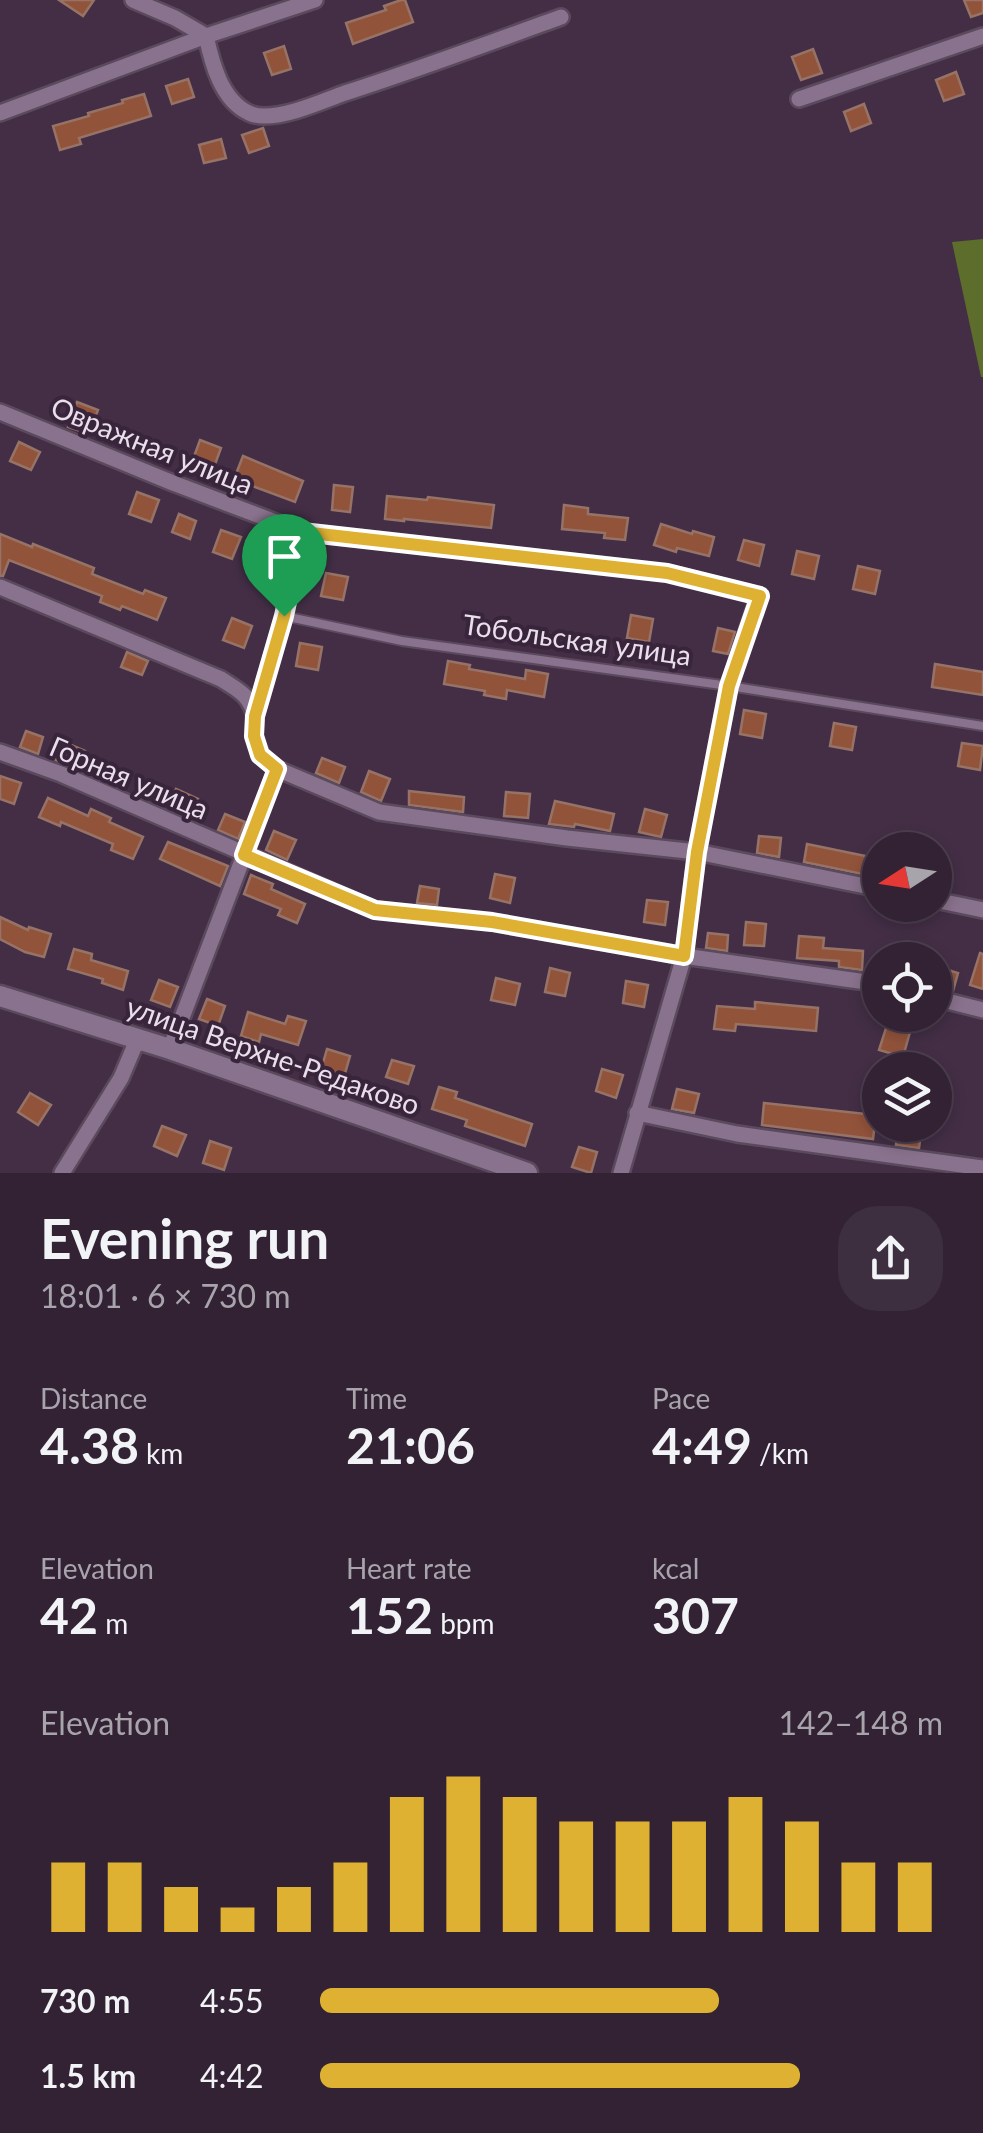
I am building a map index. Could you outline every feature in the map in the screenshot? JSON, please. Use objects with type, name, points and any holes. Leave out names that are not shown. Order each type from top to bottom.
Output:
[{"type":"street","points":[[133,0],[206,36],[221,84],[236,105],[261,116],[304,107],[560,17]]},
{"type":"street","points":[[0,113],[315,0]]},
{"type":"street","points":[[799,99],[983,36]]},
{"type":"street","name":"Овражная улица","points":[[0,412],[302,532],[667,573],[760,596],[729,686]]},
{"type":"street","points":[[302,532],[284,616],[255,716],[254,736],[260,755],[277,769],[380,812],[697,852],[862,886]]},
{"type":"street","points":[[0,587],[222,680],[251,702],[255,716]]},
{"type":"street","points":[[621,1173],[684,956],[697,852],[729,686]]},
{"type":"street","name":"Горная улица","points":[[0,752],[61,774],[375,910],[492,922],[684,956],[862,981]]},
{"type":"street","points":[[170,1049],[277,769]]},
{"type":"street","points":[[952,904],[983,910]]},
{"type":"street","name":"улица Верхне-Редаково","points":[[0,996],[170,1049],[527,1173]]},
{"type":"street","points":[[952,1002],[983,1010]]},
{"type":"street","points":[[62,1173],[121,1078],[136,1045],[145,1041]]},
{"type":"street","points":[[637,1113],[737,1134],[983,1168]]},
{"type":"lane","name":"Тобольская улица","points":[[284,616],[402,641],[983,726]]},
{"type":"green space","points":[[983,239],[983,377],[981,377],[952,242]]},
{"type":"building","points":[[59,0],[94,0],[83,16]]},
{"type":"building","points":[[405,0],[413,22],[353,44],[346,23],[386,10],[384,6]]},
{"type":"building","points":[[964,0],[983,0],[983,13],[971,17]]},
{"type":"building","points":[[284,46],[291,69],[272,75],[264,53]]},
{"type":"building","points":[[813,49],[822,73],[801,80],[792,57]]},
{"type":"building","points":[[956,72],[964,94],[944,101],[936,80]]},
{"type":"building","points":[[188,79],[194,97],[172,104],[166,86]]},
{"type":"building","points":[[144,94],[151,116],[79,138],[81,144],[60,150],[53,126]]},
{"type":"building","points":[[864,104],[871,123],[851,131],[844,112]]},
{"type":"building","points":[[263,128],[269,146],[249,153],[242,135]]},
{"type":"building","points":[[221,139],[226,158],[204,163],[199,145]]},
{"type":"building","points":[[77,402],[98,410],[89,434],[68,427]]},
{"type":"building","points":[[200,440],[221,448],[213,470],[192,462]]},
{"type":"building","points":[[19,442],[40,452],[31,470],[10,461]]},
{"type":"building","points":[[243,456],[303,481],[295,502],[234,479]]},
{"type":"building","points":[[334,485],[353,487],[350,512],[332,510]]},
{"type":"building","points":[[137,492],[159,500],[151,522],[129,514]]},
{"type":"building","points":[[387,496],[494,505],[491,528],[385,519]]},
{"type":"building","points":[[564,505],[588,508],[588,514],[628,518],[625,540],[604,538],[605,533],[562,529]]},
{"type":"building","points":[[179,514],[196,521],[190,539],[172,532]]},
{"type":"building","points":[[661,524],[714,537],[709,556],[654,545]]},
{"type":"building","points":[[221,530],[241,537],[232,559],[213,552]]},
{"type":"building","points":[[0,534],[94,568],[92,574],[143,594],[145,590],[166,598],[157,620],[100,602],[102,596],[9,560],[0,576]]},
{"type":"building","points":[[744,540],[764,545],[759,566],[738,560]]},
{"type":"building","points":[[797,551],[819,556],[814,579],[792,574]]},
{"type":"building","points":[[858,566],[880,571],[875,594],[853,589]]},
{"type":"building","points":[[326,573],[348,577],[343,600],[321,596]]},
{"type":"building","points":[[631,615],[653,619],[649,642],[627,638]]},
{"type":"building","points":[[232,618],[252,626],[244,648],[223,640]]},
{"type":"building","points":[[718,628],[735,632],[728,654],[713,651]]},
{"type":"building","points":[[300,643],[322,647],[318,670],[296,666]]},
{"type":"building","points":[[127,652],[148,661],[142,675],[121,667]]},
{"type":"building","points":[[448,661],[470,665],[469,669],[525,679],[526,670],[548,674],[544,697],[507,690],[506,699],[444,684]]},
{"type":"building","points":[[935,664],[983,672],[983,695],[932,687]]},
{"type":"building","points":[[744,710],[766,714],[762,738],[740,734]]},
{"type":"building","points":[[834,723],[856,727],[852,750],[830,746]]},
{"type":"building","points":[[26,731],[43,737],[38,754],[20,747]]},
{"type":"building","points":[[64,742],[85,751],[77,769],[56,760]]},
{"type":"building","points":[[962,743],[983,746],[980,770],[958,766]]},
{"type":"building","points":[[322,758],[345,767],[339,783],[316,773]]},
{"type":"building","points":[[369,771],[390,779],[381,801],[361,792]]},
{"type":"building","points":[[0,776],[21,783],[14,804],[0,799]]},
{"type":"building","points":[[176,789],[198,799],[190,818],[168,808]]},
{"type":"building","points":[[409,791],[464,797],[463,812],[409,805]]},
{"type":"building","points":[[506,792],[530,794],[528,818],[504,816]]},
{"type":"building","points":[[48,798],[88,816],[91,809],[143,837],[133,859],[111,850],[113,844],[39,817]]},
{"type":"building","points":[[555,801],[614,814],[610,831],[549,824]]},
{"type":"building","points":[[645,809],[667,815],[661,837],[639,832]]},
{"type":"building","points":[[225,814],[245,822],[238,839],[218,830]]},
{"type":"building","points":[[274,831],[296,840],[287,860],[266,850]]},
{"type":"building","points":[[759,836],[781,838],[779,857],[757,853]]},
{"type":"building","points":[[168,842],[228,866],[220,886],[160,859]]},
{"type":"building","points":[[807,844],[862,855],[862,874],[804,862]]},
{"type":"building","points":[[495,874],[515,878],[510,903],[490,898]]},
{"type":"building","points":[[251,875],[305,904],[297,923],[278,915],[281,909],[244,894]]},
{"type":"building","points":[[420,886],[439,889],[437,905],[417,903]]},
{"type":"building","points":[[647,900],[668,902],[665,925],[644,922]]},
{"type":"building","points":[[0,917],[28,930],[29,927],[51,934],[44,957],[0,939]]},
{"type":"building","points":[[746,922],[766,924],[764,946],[744,945]]},
{"type":"building","points":[[708,933],[728,935],[727,951],[706,948]]},
{"type":"building","points":[[799,936],[824,938],[823,948],[862,951],[862,970],[839,967],[839,961],[797,958]]},
{"type":"building","points":[[74,949],[92,954],[91,960],[128,971],[123,990],[102,983],[103,979],[68,969]]},
{"type":"building","points":[[980,953],[983,954],[983,989],[970,985]]},
{"type":"building","points":[[550,968],[570,973],[565,996],[545,992]]},
{"type":"building","points":[[952,971],[958,973],[952,991]]},
{"type":"building","points":[[496,978],[520,984],[515,1005],[491,1000]]},
{"type":"building","points":[[159,980],[178,987],[170,1007],[151,1000]]},
{"type":"building","points":[[626,981],[648,985],[644,1007],[623,1003]]},
{"type":"building","points":[[207,999],[225,1006],[218,1026],[199,1019]]},
{"type":"building","points":[[755,1002],[818,1008],[816,1031],[736,1024],[735,1031],[714,1029],[717,1006],[755,1009]]},
{"type":"building","points":[[248,1012],[285,1024],[288,1016],[306,1021],[298,1045],[261,1034],[259,1042],[241,1036]]},
{"type":"building","points":[[885,1032],[910,1032],[904,1052],[879,1050]]},
{"type":"building","points":[[327,1049],[350,1056],[344,1077],[321,1070]]},
{"type":"building","points":[[392,1060],[414,1066],[408,1084],[386,1077]]},
{"type":"building","points":[[602,1069],[623,1075],[616,1098],[596,1091]]},
{"type":"building","points":[[439,1087],[457,1092],[455,1098],[532,1124],[525,1146],[465,1126],[467,1120],[432,1109]]},
{"type":"building","points":[[677,1089],[699,1094],[694,1113],[672,1109]]},
{"type":"building","points":[[30,1093],[51,1105],[38,1125],[18,1112]]},
{"type":"building","points":[[764,1103],[862,1114],[862,1138],[762,1125]]},
{"type":"building","points":[[162,1126],[186,1135],[177,1156],[154,1146]]},
{"type":"building","points":[[210,1141],[231,1148],[224,1170],[203,1163]]},
{"type":"building","points":[[896,1142],[920,1142],[919,1148]]},
{"type":"building","points":[[579,1147],[597,1152],[591,1173],[572,1167]]},
{"type":"route","points":[[302,532],[667,573],[760,596],[729,686],[697,852],[684,956],[492,922],[375,910],[244,855],[277,769],[260,755],[254,736],[255,716],[284,616],[302,532]]}]
